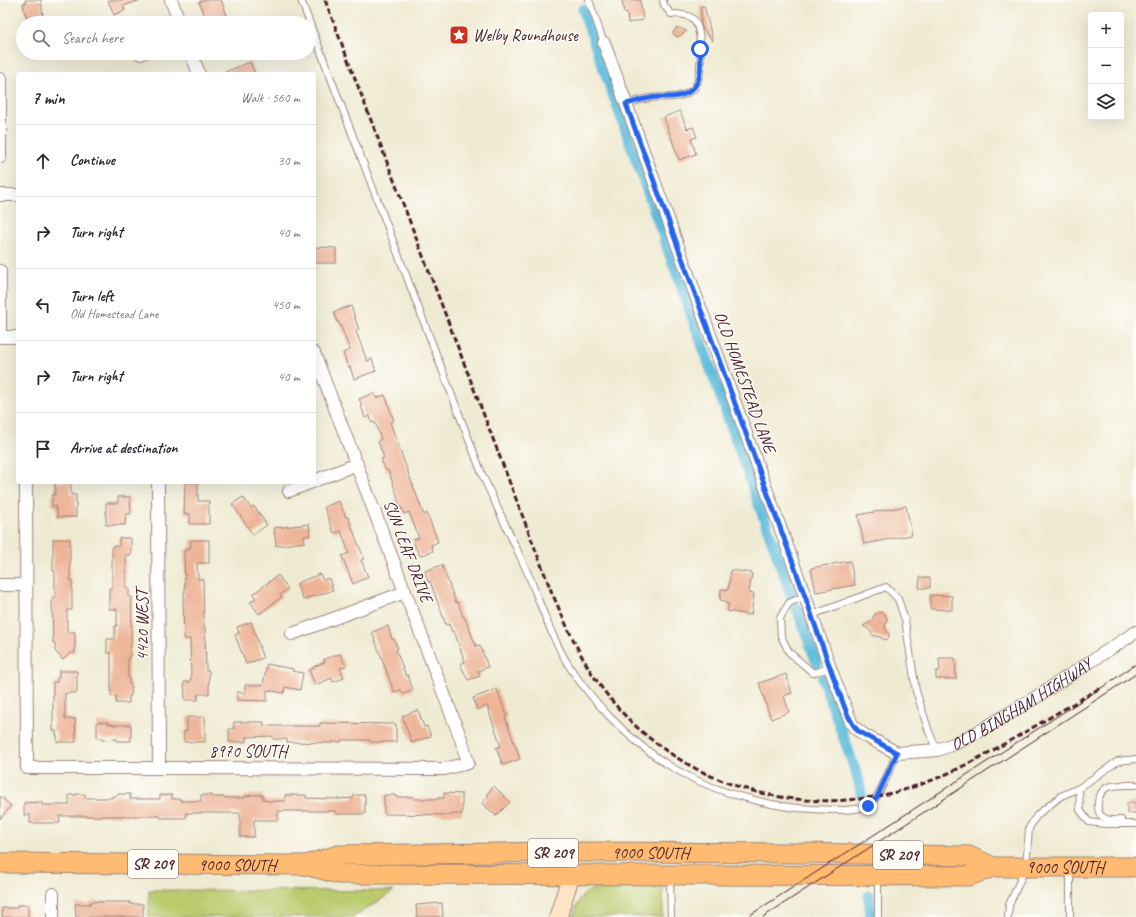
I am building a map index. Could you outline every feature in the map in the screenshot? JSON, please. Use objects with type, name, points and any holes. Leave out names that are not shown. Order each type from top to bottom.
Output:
[{"type":"main road","name":"9000 SOUTH","points":[[0,863],[306,864],[338,855],[569,852],[801,853],[969,856],[994,867]]},
{"type":"main road","points":[[558,917],[571,875],[576,867],[582,865],[718,864],[758,862],[801,853]]},
{"type":"main road","name":"9000 SOUTH","points":[[306,864],[338,874],[571,875],[969,876],[994,867],[1136,867]]},
{"type":"street","points":[[171,0],[177,16]]},
{"type":"street","name":"OLD HOMESTEAD LANE","points":[[604,43],[830,668],[849,716],[854,727],[864,735],[897,753]]},
{"type":"street","points":[[194,60],[198,72]]},
{"type":"street","points":[[0,79],[0,157]]},
{"type":"street","points":[[0,195],[16,195]]},
{"type":"street","points":[[0,271],[0,337],[16,337]]},
{"type":"street","name":"SUN LEAF DRIVE","points":[[316,358],[461,739],[468,763]]},
{"type":"street","points":[[316,481],[357,464]]},
{"type":"street","points":[[0,585],[26,585],[26,484]]},
{"type":"street","name":"4420 WEST","points":[[158,484],[159,768]]},
{"type":"street","points":[[289,491],[308,484]]},
{"type":"street","name":"8970 SOUTH","points":[[26,585],[27,768],[444,769],[468,763]]},
{"type":"street","points":[[292,634],[405,592]]},
{"type":"street","name":"OLD BINGHAM HIGHWAY","points":[[897,753],[937,750],[956,743],[980,731],[1033,699],[1136,632]]},
{"type":"street","points":[[52,894],[52,917]]},
{"type":"lane","points":[[301,0],[307,16]]},
{"type":"lane","name":"OLD HOMESTEAD LANE","points":[[589,0],[604,43]]},
{"type":"lane","points":[[626,104],[650,98],[679,96],[691,92],[697,84],[699,78],[700,55],[698,27],[691,17],[670,14],[664,5],[663,0]]},
{"type":"lane","points":[[316,39],[482,474],[516,547],[559,646],[572,671],[582,685],[635,741],[660,760],[681,773],[719,790],[774,805],[796,808],[842,810],[868,806],[877,797],[897,753]]},
{"type":"lane","points":[[812,615],[886,587],[898,599],[905,620],[916,691],[929,732],[937,750]]},
{"type":"lane","points":[[805,596],[789,603],[780,618],[781,636],[789,652],[813,673],[830,668]]},
{"type":"lane","points":[[1008,917],[1009,905],[1026,867],[1029,828],[1037,815],[1061,796],[1079,788],[1118,761],[1136,759]]},
{"type":"lane","points":[[1136,786],[1108,786],[1102,791],[1099,797],[1098,805],[1099,813],[1104,818],[1113,820],[1136,820]]},
{"type":"lane","points":[[1079,788],[1080,810],[1089,822],[1105,824],[1136,824]]},
{"type":"lane","points":[[1070,867],[1070,917]]},
{"type":"lane","points":[[670,875],[671,917]]},
{"type":"lane","points":[[878,876],[878,917]]},
{"type":"green space","points":[[663,887],[663,917],[573,917],[582,897],[593,889]]},
{"type":"green space","points":[[149,890],[394,891],[354,917],[149,917]]},
{"type":"building","points":[[25,0],[41,0],[43,16],[26,16],[23,3],[26,3]]},
{"type":"building","points":[[108,0],[138,1],[123,6],[125,10],[114,15]]},
{"type":"building","points":[[204,0],[221,0],[227,16],[205,16],[199,2]]},
{"type":"building","points":[[622,0],[640,0],[643,20],[628,23],[627,12],[624,13]]},
{"type":"building","points":[[701,6],[704,6],[713,41],[703,30],[701,24]]},
{"type":"building","points":[[676,28],[687,31],[678,37],[673,33]]},
{"type":"building","points":[[250,62],[254,72],[225,72]]},
{"type":"building","points":[[680,111],[687,129],[693,127],[697,137],[691,139],[696,154],[679,160],[664,117]]},
{"type":"building","points":[[316,247],[336,248],[336,263],[316,263]]},
{"type":"building","points":[[351,306],[359,330],[356,331],[367,361],[372,359],[376,371],[354,379],[343,353],[350,350],[334,312]]},
{"type":"building","points":[[374,393],[376,398],[385,395],[394,421],[390,422],[405,464],[424,515],[427,513],[438,542],[431,545],[433,551],[420,556],[413,540],[419,538],[409,512],[404,514],[402,508],[401,509],[388,470],[386,471],[381,459],[384,458],[378,441],[381,439],[375,422],[372,423],[370,416],[365,418],[359,399]]},
{"type":"building","points":[[55,484],[71,484],[71,495],[76,495],[76,517],[57,517],[56,506],[52,506],[52,495],[55,495]]},
{"type":"building","points":[[185,484],[198,484],[198,501],[209,501],[209,524],[190,524],[190,514],[184,514]]},
{"type":"building","points":[[118,497],[130,497],[131,514],[126,514],[125,525],[106,525],[106,503],[118,503]]},
{"type":"building","points":[[243,497],[251,508],[254,506],[267,525],[253,535],[232,504]]},
{"type":"building","points":[[339,501],[346,517],[348,517],[364,559],[361,560],[368,577],[353,584],[342,556],[349,553],[341,531],[334,533],[324,507]]},
{"type":"building","points":[[906,506],[912,535],[864,544],[858,515]]},
{"type":"building","points":[[309,524],[310,535],[304,536],[305,542],[276,546],[274,528]]},
{"type":"building","points":[[119,538],[131,538],[131,555],[126,555],[126,588],[129,588],[129,597],[132,597],[131,647],[130,657],[128,657],[128,678],[129,684],[131,684],[131,696],[129,696],[129,703],[116,703],[116,696],[111,696],[111,653],[107,653],[107,639],[115,639],[115,626],[117,626],[117,609],[109,609],[109,588],[112,588],[112,546],[119,546]]},
{"type":"building","points":[[53,539],[70,539],[72,610],[67,610],[67,632],[75,632],[75,653],[70,653],[63,660],[55,651],[55,643],[53,643],[52,598],[55,598],[55,571],[53,571]]},
{"type":"building","points":[[190,540],[209,540],[209,563],[197,563],[198,579],[203,579],[206,671],[209,671],[209,694],[198,694],[198,700],[185,700],[184,682],[190,682],[191,679],[190,639],[184,639],[183,600],[185,592],[184,550],[189,550],[189,547],[191,547]]},
{"type":"building","points":[[850,561],[855,585],[816,592],[811,568]]},
{"type":"building","points":[[442,565],[456,603],[458,602],[476,646],[480,645],[488,667],[478,671],[480,676],[468,680],[460,664],[465,662],[454,631],[452,632],[449,624],[446,625],[425,571]]},
{"type":"building","points":[[731,570],[752,573],[749,593],[754,594],[751,615],[727,611],[729,604],[726,604],[726,601],[720,600],[721,589],[728,590]]},
{"type":"building","points":[[320,574],[323,580],[329,578],[333,590],[303,600],[297,583]]},
{"type":"building","points":[[278,575],[288,589],[280,595],[282,597],[259,614],[250,602],[256,598],[253,594]]},
{"type":"building","points":[[920,577],[930,578],[930,588],[919,588]]},
{"type":"building","points":[[930,595],[952,596],[952,610],[930,609]]},
{"type":"building","points":[[880,612],[885,614],[887,619],[885,628],[889,634],[889,637],[886,640],[872,635],[871,631],[863,626],[872,621],[874,615]]},
{"type":"building","points":[[251,622],[263,658],[246,664],[235,635],[239,633],[237,627]]},
{"type":"building","points":[[388,626],[392,639],[394,639],[398,649],[396,650],[406,676],[408,675],[413,690],[403,694],[401,690],[394,692],[372,632]]},
{"type":"building","points":[[340,654],[346,666],[340,668],[344,678],[333,682],[332,678],[315,685],[309,670],[325,662],[324,659]]},
{"type":"building","points":[[939,658],[955,658],[956,679],[936,679],[936,671],[940,671]]},
{"type":"building","points":[[267,664],[293,669],[292,671],[303,673],[300,690],[285,687],[284,693],[267,690],[267,701],[237,700],[237,692],[245,693],[245,685],[263,685]]},
{"type":"building","points":[[59,671],[77,671],[77,693],[65,693],[65,719],[75,719],[76,742],[57,742],[56,731],[53,731],[53,682],[57,682],[57,678],[59,678]]},
{"type":"building","points":[[786,674],[792,693],[784,696],[789,712],[771,719],[759,683]]},
{"type":"building","points":[[497,689],[520,759],[503,765],[496,748],[501,746],[487,706],[477,710],[473,698]]},
{"type":"building","points":[[418,710],[424,727],[427,726],[431,736],[412,743],[402,716]]},
{"type":"building","points":[[187,717],[205,717],[205,742],[184,742],[184,731],[187,731]]},
{"type":"building","points":[[97,722],[108,722],[108,724],[113,725],[131,725],[131,741],[117,741],[117,739],[102,740],[102,738],[97,738]]},
{"type":"building","points":[[234,722],[264,722],[264,726],[320,726],[320,723],[396,724],[396,742],[341,740],[341,742],[332,743],[287,742],[287,739],[273,739],[273,736],[246,737],[246,742],[229,742],[229,729],[234,729]]},
{"type":"building","points":[[494,786],[510,802],[496,816],[482,803],[489,796],[487,794]]},
{"type":"building","points":[[444,793],[462,794],[462,814],[384,814],[384,795],[395,795],[395,797],[414,797],[414,799],[438,799],[444,798]]},
{"type":"building","points":[[85,794],[85,798],[112,798],[112,796],[117,796],[117,794],[130,794],[130,799],[160,799],[160,795],[172,795],[172,799],[181,799],[181,801],[201,801],[201,795],[212,795],[212,797],[225,798],[245,798],[245,796],[250,795],[263,795],[263,799],[266,801],[285,801],[285,795],[306,795],[306,798],[336,799],[354,798],[354,795],[365,795],[365,814],[336,814],[336,811],[278,811],[278,820],[254,820],[254,837],[240,837],[240,813],[186,813],[186,818],[160,818],[160,816],[59,816],[60,823],[30,823],[30,815],[24,815],[24,803],[42,802],[42,805],[69,805],[69,795]]},
{"type":"building","points":[[0,796],[11,806],[0,819]]},
{"type":"building","points":[[1127,803],[1136,803],[1136,813],[1127,813]]},
{"type":"building","points":[[100,901],[143,904],[143,917],[76,917],[75,904],[90,904],[90,902]]},
{"type":"building","points":[[442,903],[443,917],[417,917],[416,905]]},
{"type":"building","points":[[17,905],[28,905],[28,917],[2,917],[2,908],[17,908]]},
{"type":"waterway","points":[[583,10],[792,597]]},
{"type":"waterway","points":[[797,608],[817,663]]},
{"type":"waterway","points":[[823,679],[859,781],[861,794]]},
{"type":"waterway","points":[[869,896],[871,917]]},
{"type":"tram line","points":[[747,917],[1136,664]]},
{"type":"tram line","points":[[763,917],[1136,674]]},
{"type":"railway","points":[[325,0],[552,593],[591,672],[608,696],[637,728],[671,754],[707,774],[747,789],[788,798],[829,801],[872,797],[926,783],[989,753],[1100,688]]},
{"type":"place","name":"Welby Roundhouse","points":[[459,35]]},
{"type":"route","points":[[700,49],[699,78],[697,84],[691,92],[679,96],[650,98],[626,104],[830,668],[849,716],[854,727],[858,731],[897,753],[877,797],[868,806]]}]
